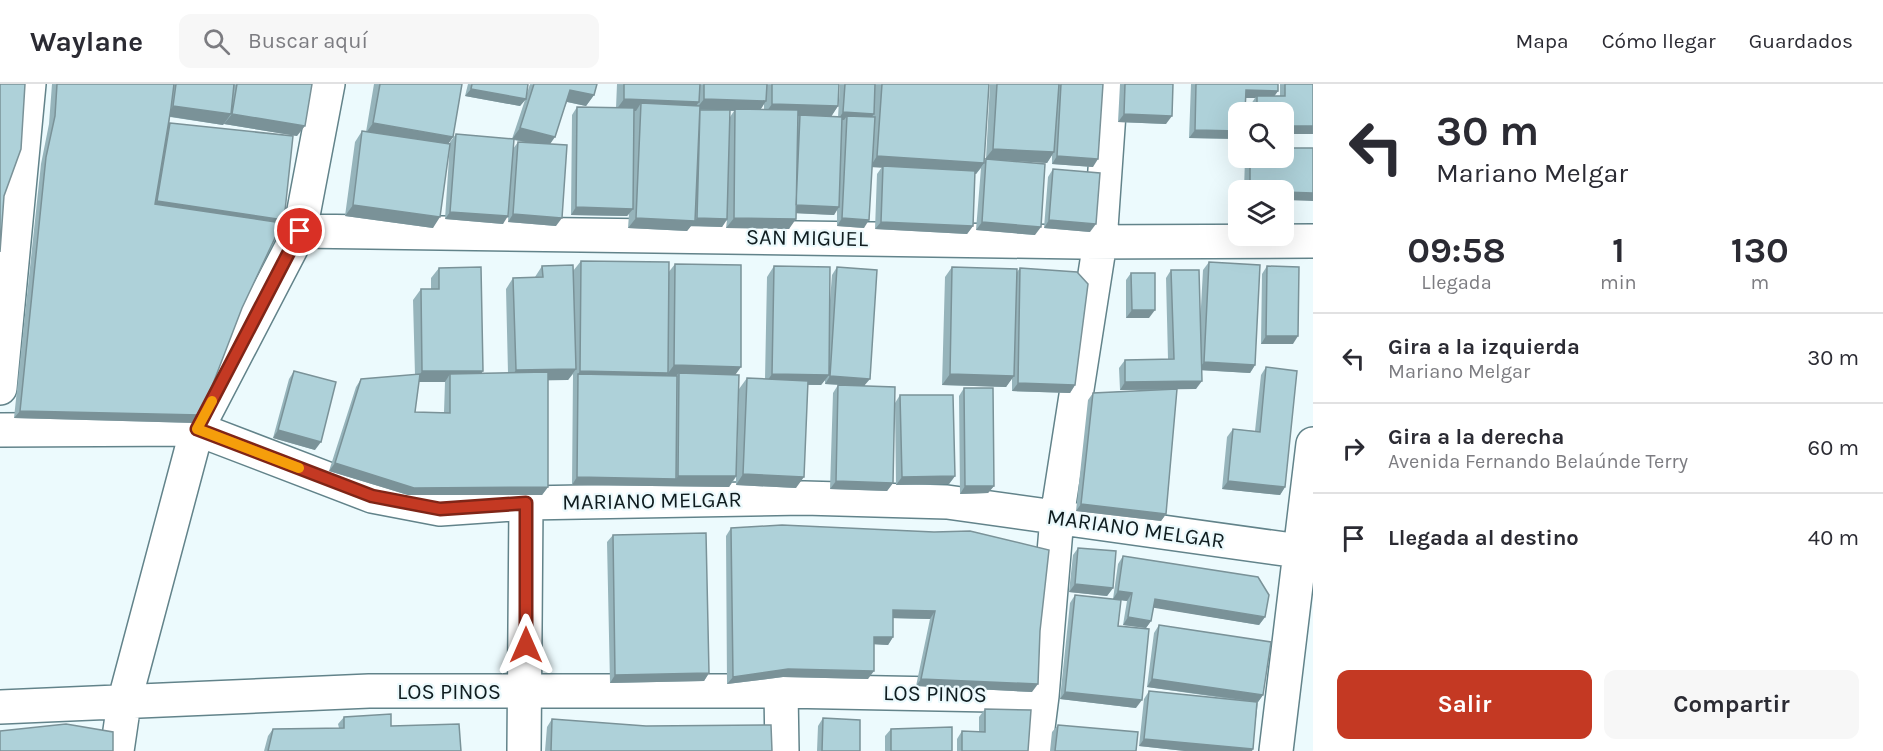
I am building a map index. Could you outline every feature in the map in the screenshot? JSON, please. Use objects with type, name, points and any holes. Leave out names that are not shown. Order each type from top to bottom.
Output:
[{"type":"street","points":[[0,388],[29,84]]},
{"type":"street","points":[[117,751],[124,703],[197,429],[300,231],[328,84]]},
{"type":"street","points":[[1035,751],[1057,518],[1100,242],[1111,84]]},
{"type":"street","name":"SAN MIGUEL","points":[[300,231],[1100,242],[1313,241]]},
{"type":"street","name":"MARIANO MELGAR","points":[[0,430],[197,429],[372,496],[440,509],[526,503],[816,498],[947,502],[1306,552]]},
{"type":"street","points":[[1276,751],[1306,552],[1313,444]]},
{"type":"street","points":[[524,751],[526,503]]},
{"type":"street","name":"LOS PINOS","points":[[0,707],[369,691],[780,692],[1042,696]]},
{"type":"street","points":[[780,692],[782,751]]},
{"type":"building","points":[[0,84],[25,84],[21,149],[4,196],[0,252]]},
{"type":"building","points":[[57,84],[174,84],[155,204],[282,223],[242,308],[201,415],[20,411],[46,157],[55,116]]},
{"type":"building","points":[[176,84],[234,84],[231,114],[173,106]]},
{"type":"building","points":[[237,84],[312,84],[305,126],[232,114]]},
{"type":"building","points":[[380,84],[462,84],[453,137],[373,123]]},
{"type":"building","points":[[472,84],[528,84],[526,99],[471,89]]},
{"type":"building","points":[[534,84],[597,84],[594,95],[570,90],[555,137],[520,128]]},
{"type":"building","points":[[624,84],[700,84],[699,102],[624,99]]},
{"type":"building","points":[[704,84],[767,84],[766,101],[704,99]]},
{"type":"building","points":[[772,84],[839,84],[838,106],[772,104]]},
{"type":"building","points":[[845,84],[875,84],[874,114],[843,112]]},
{"type":"building","points":[[882,84],[989,84],[984,163],[877,156]]},
{"type":"building","points":[[997,84],[1059,84],[1054,152],[993,149]]},
{"type":"building","points":[[1061,84],[1103,84],[1098,159],[1057,156]]},
{"type":"building","points":[[1125,84],[1173,84],[1172,116],[1124,114]]},
{"type":"building","points":[[1196,84],[1278,84],[1278,91],[1246,90],[1245,102],[1228,102],[1228,131],[1195,130]]},
{"type":"building","points":[[1285,84],[1313,84],[1313,126],[1294,126],[1294,102],[1257,102],[1257,96],[1285,96]]},
{"type":"building","points":[[641,103],[700,106],[695,221],[636,218]]},
{"type":"building","points":[[577,107],[634,108],[633,209],[576,207]]},
{"type":"building","points":[[735,109],[798,110],[796,219],[734,218]]},
{"type":"building","points":[[700,110],[730,110],[727,219],[697,218]]},
{"type":"building","points":[[800,115],[842,117],[839,207],[796,205]]},
{"type":"building","points":[[847,116],[875,117],[869,220],[842,218]]},
{"type":"building","points":[[170,123],[293,136],[284,220],[157,201]]},
{"type":"building","points":[[362,131],[450,144],[440,217],[353,205]]},
{"type":"building","points":[[456,134],[514,139],[508,216],[450,212]]},
{"type":"building","points":[[518,142],[567,145],[562,218],[513,214]]},
{"type":"building","points":[[1294,148],[1313,148],[1313,193],[1294,192],[1294,180],[1250,180],[1250,168],[1294,168]]},
{"type":"building","points":[[986,159],[1045,164],[1041,227],[982,222]]},
{"type":"building","points":[[883,166],[975,171],[973,226],[881,222]]},
{"type":"building","points":[[1053,169],[1100,173],[1096,224],[1049,220]]},
{"type":"building","points":[[581,261],[669,262],[668,373],[580,371]]},
{"type":"building","points":[[1209,262],[1260,265],[1255,365],[1204,362]]},
{"type":"building","points":[[675,264],[741,265],[741,367],[674,365]]},
{"type":"building","points":[[573,265],[576,369],[516,370],[513,278],[543,277],[542,266]]},
{"type":"building","points":[[774,266],[830,267],[829,375],[772,374]]},
{"type":"building","points":[[1267,266],[1299,267],[1298,336],[1266,336]]},
{"type":"building","points":[[481,267],[483,371],[422,371],[421,289],[439,289],[439,268]]},
{"type":"building","points":[[837,267],[877,270],[870,379],[830,376]]},
{"type":"building","points":[[952,267],[1017,269],[1014,376],[950,374]]},
{"type":"building","points":[[1020,268],[1077,272],[1088,284],[1075,385],[1018,383]]},
{"type":"building","points":[[1171,270],[1199,270],[1202,381],[1125,382],[1125,360],[1174,359]]},
{"type":"building","points":[[1131,273],[1155,273],[1155,310],[1132,310]]},
{"type":"building","points":[[1266,367],[1297,371],[1285,487],[1228,481],[1233,429],[1260,432]]},
{"type":"building","points":[[294,371],[336,382],[321,442],[278,430]]},
{"type":"building","points":[[548,372],[548,487],[414,488],[335,463],[361,379],[420,374],[415,412],[450,413],[450,374]]},
{"type":"building","points":[[679,373],[739,375],[736,476],[678,476]]},
{"type":"building","points":[[578,374],[677,376],[676,479],[577,477]]},
{"type":"building","points":[[747,378],[808,381],[804,477],[743,474]]},
{"type":"building","points":[[838,385],[895,387],[893,483],[836,481]]},
{"type":"building","points":[[964,388],[993,388],[994,486],[965,486]]},
{"type":"building","points":[[1177,389],[1166,514],[1081,504],[1093,393]]},
{"type":"building","points":[[900,395],[953,395],[955,476],[902,477]]},
{"type":"building","points":[[782,525],[934,532],[970,531],[1049,550],[1040,631],[1038,684],[921,679],[935,611],[893,610],[893,637],[874,637],[874,671],[788,669],[733,677],[731,528]]},
{"type":"building","points":[[706,533],[709,673],[615,675],[613,535]]},
{"type":"building","points":[[1078,548],[1116,551],[1113,588],[1075,584]]},
{"type":"building","points":[[1123,556],[1258,577],[1269,595],[1265,617],[1155,599],[1151,621],[1128,617],[1132,593],[1118,591]]},
{"type":"building","points":[[1075,595],[1121,600],[1118,626],[1149,629],[1142,700],[1065,692]]},
{"type":"building","points":[[1159,625],[1271,642],[1263,695],[1152,679]]},
{"type":"building","points":[[1149,691],[1257,702],[1253,749],[1144,739]]},
{"type":"building","points":[[985,709],[1031,710],[1028,751],[962,751],[962,731],[985,732]]},
{"type":"building","points":[[391,714],[391,726],[459,724],[461,751],[268,751],[273,729],[344,728],[344,717]]},
{"type":"building","points":[[823,718],[860,720],[860,751],[822,751]]},
{"type":"building","points":[[552,719],[646,726],[771,725],[772,751],[551,751]]},
{"type":"building","points":[[66,724],[113,732],[113,751],[0,751],[0,731]]},
{"type":"building","points":[[1058,725],[1138,732],[1136,751],[1055,751]]},
{"type":"building","points":[[952,727],[952,751],[891,751],[891,729]]},
{"type":"slow traffic","points":[[212,401],[197,429],[299,468]]},
{"type":"route","points":[[300,231],[197,429],[372,496],[440,509],[526,503],[526,645]]}]
